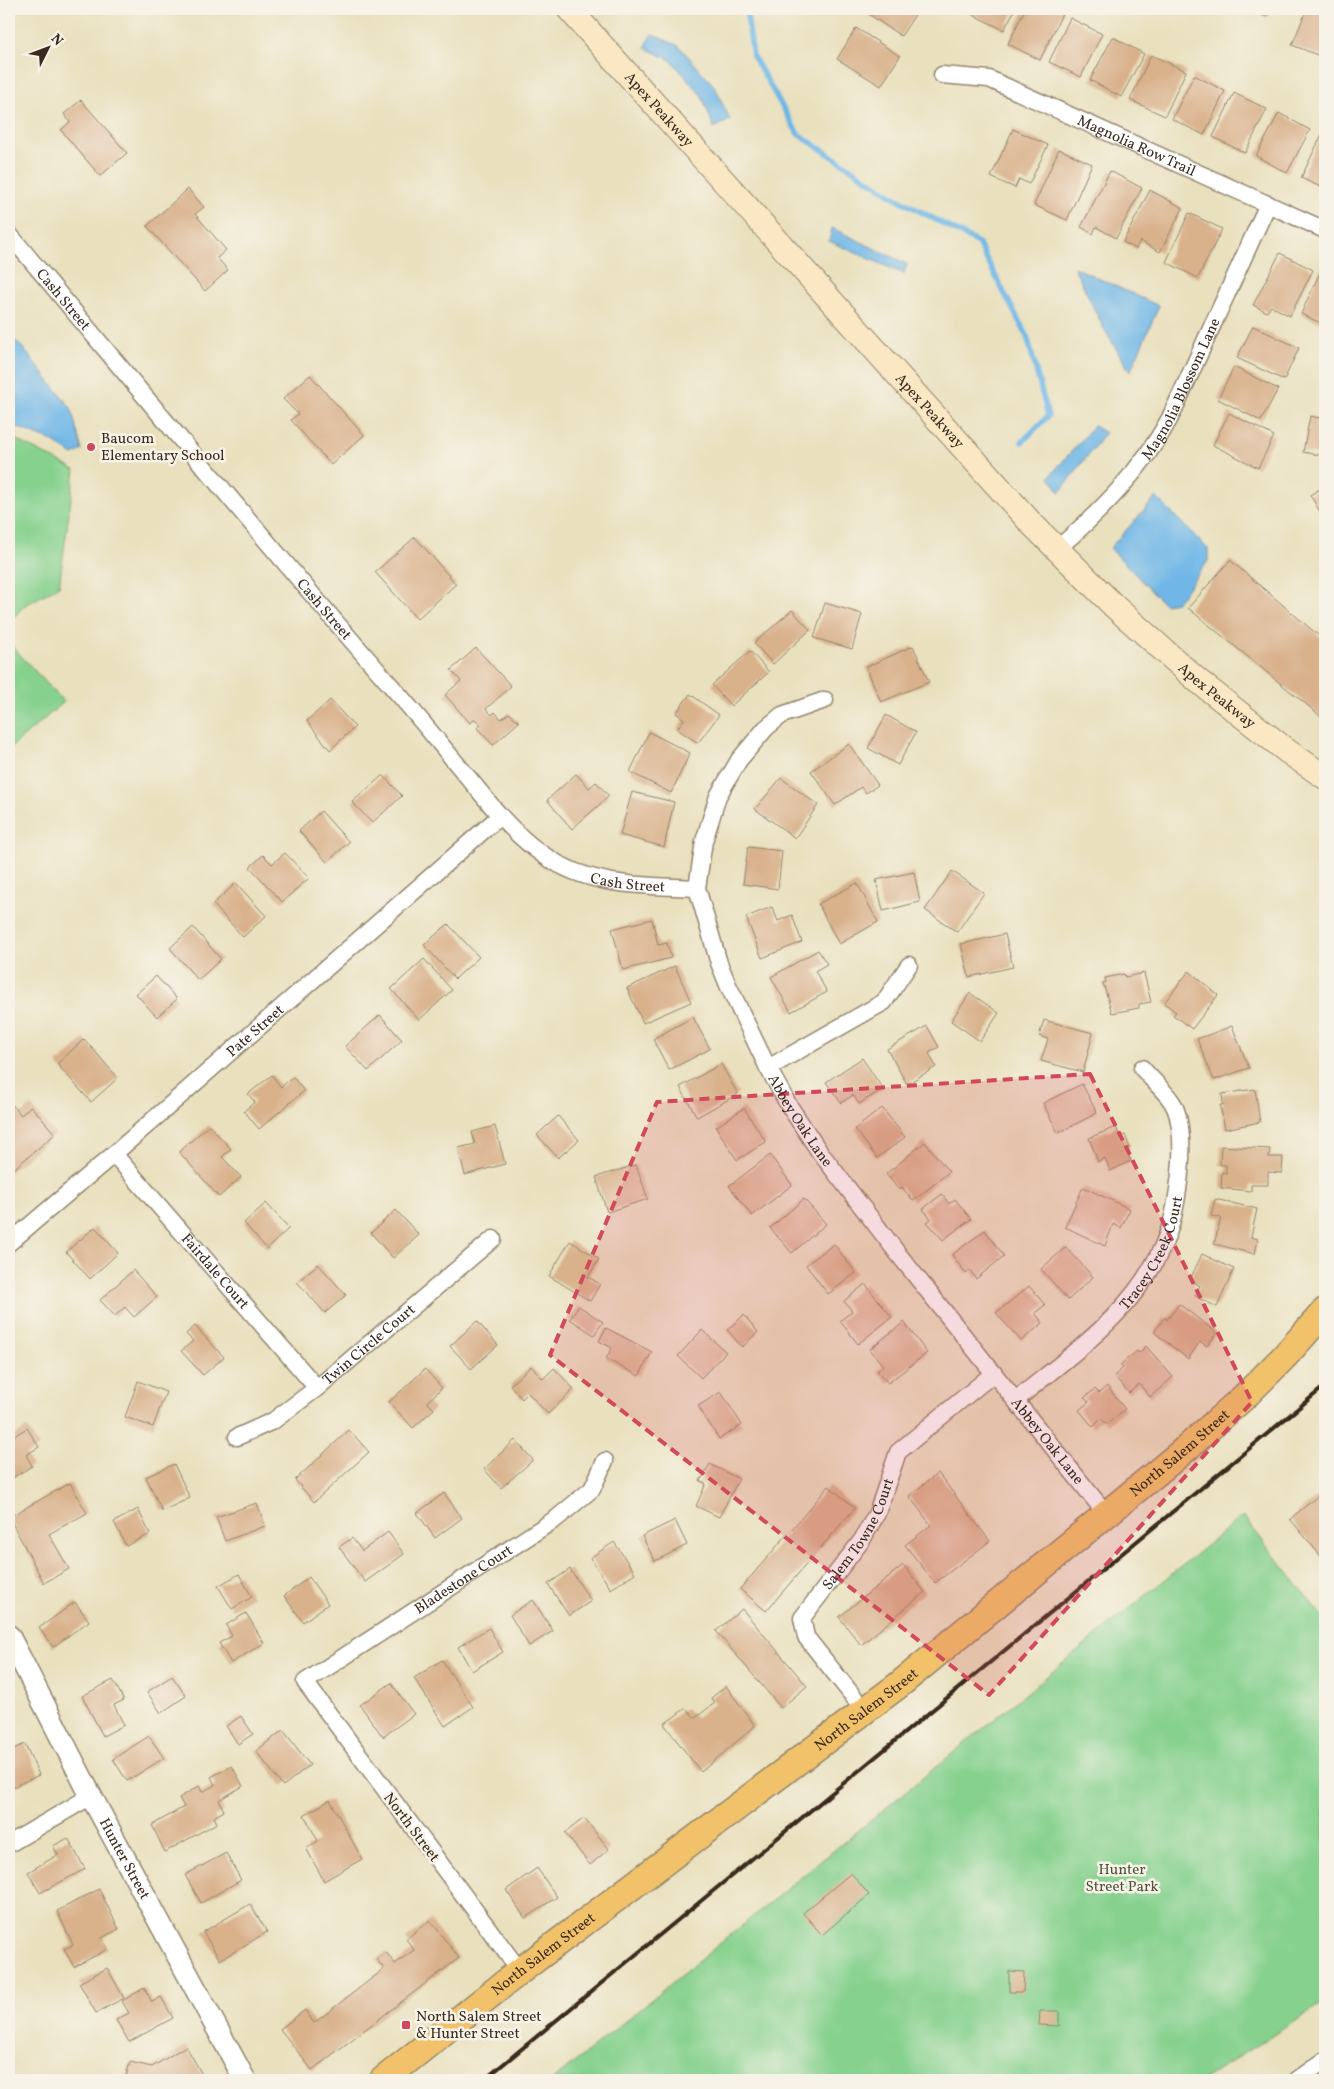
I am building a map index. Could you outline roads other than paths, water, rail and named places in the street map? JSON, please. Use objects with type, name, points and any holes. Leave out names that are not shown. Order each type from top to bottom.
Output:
[{"type":"main road","name":"Apex Peakway","points":[[569,9],[1030,522],[1115,607],[1197,680],[1287,751],[1325,777]]},
{"type":"main road","name":"North Salem Street","points":[[383,2080],[520,1971],[900,1684],[1188,1447],[1245,1396],[1325,1311]]},
{"type":"street","name":"Magnolia Row Trail","points":[[942,75],[989,79],[1325,230]]},
{"type":"street","name":"Magnolia Blossom Lane","points":[[1057,549],[1102,507],[1136,470],[1154,446],[1170,418],[1268,204]]},
{"type":"street","name":"Cash Street","points":[[9,234],[500,816],[521,838],[540,852],[575,872],[595,880],[697,888]]},
{"type":"street","name":"Abbey Oak Lane","points":[[825,700],[782,714],[766,728],[739,760],[722,790],[709,819],[697,888],[712,940],[728,984],[768,1068],[788,1104],[819,1151],[899,1255],[1107,1515]]},
{"type":"street","name":"Pate Street","points":[[9,1243],[114,1154],[500,816]]},
{"type":"street","points":[[768,1068],[884,1002],[909,965]]},
{"type":"street","name":"Tracey Creek Court","points":[[1016,1400],[1102,1330],[1144,1280],[1158,1258],[1169,1232],[1177,1198],[1182,1156],[1179,1123],[1173,1103],[1142,1068]]},
{"type":"street","name":"Fairdale Court","points":[[114,1154],[317,1388]]},
{"type":"street","name":"Twin Circle Court","points":[[237,1438],[273,1420],[317,1388],[493,1240]]},
{"type":"street","name":"Salem Towne Court","points":[[864,1711],[806,1637],[802,1618],[862,1540],[877,1513],[898,1452],[994,1373]]},
{"type":"street","name":"Bladestone Court","points":[[305,1682],[558,1518],[592,1489],[605,1461]]},
{"type":"street","name":"Hunter Street","points":[[9,1636],[91,1796],[245,2080]]},
{"type":"street","name":"North Street","points":[[305,1682],[520,1971]]},
{"type":"street","points":[[9,1844],[91,1796]]},
{"type":"street","points":[[1297,2080],[1325,2060]]},
{"type":"water","points":[[652,34],[679,46],[715,87],[730,120],[714,128],[702,96],[671,60],[645,48]]},
{"type":"water","points":[[832,228],[907,264],[904,274],[829,241]]},
{"type":"water","points":[[1074,267],[1159,306],[1130,372],[1103,327]]},
{"type":"water","points":[[9,335],[22,347],[71,408],[82,450],[73,455],[50,440],[9,424]]},
{"type":"water","points":[[1094,426],[1105,433],[1060,492],[1049,477]]},
{"type":"water","points":[[1156,497],[1208,549],[1208,561],[1177,602],[1164,604],[1110,548]]},
{"type":"waterway","points":[[746,9],[753,56],[798,134],[896,198],[978,243],[1027,336],[1048,416],[1022,442]]},
{"type":"railway","points":[[484,2080],[1325,1386]]},
{"type":"place","name":"Baucom Elementary School","points":[[91,447]]},
{"type":"place","name":"North Salem Street & Hunter Street","points":[[406,2025]]},
{"type":"park label","name":"Hunter Street Park","points":[[1122,1878]]}]
